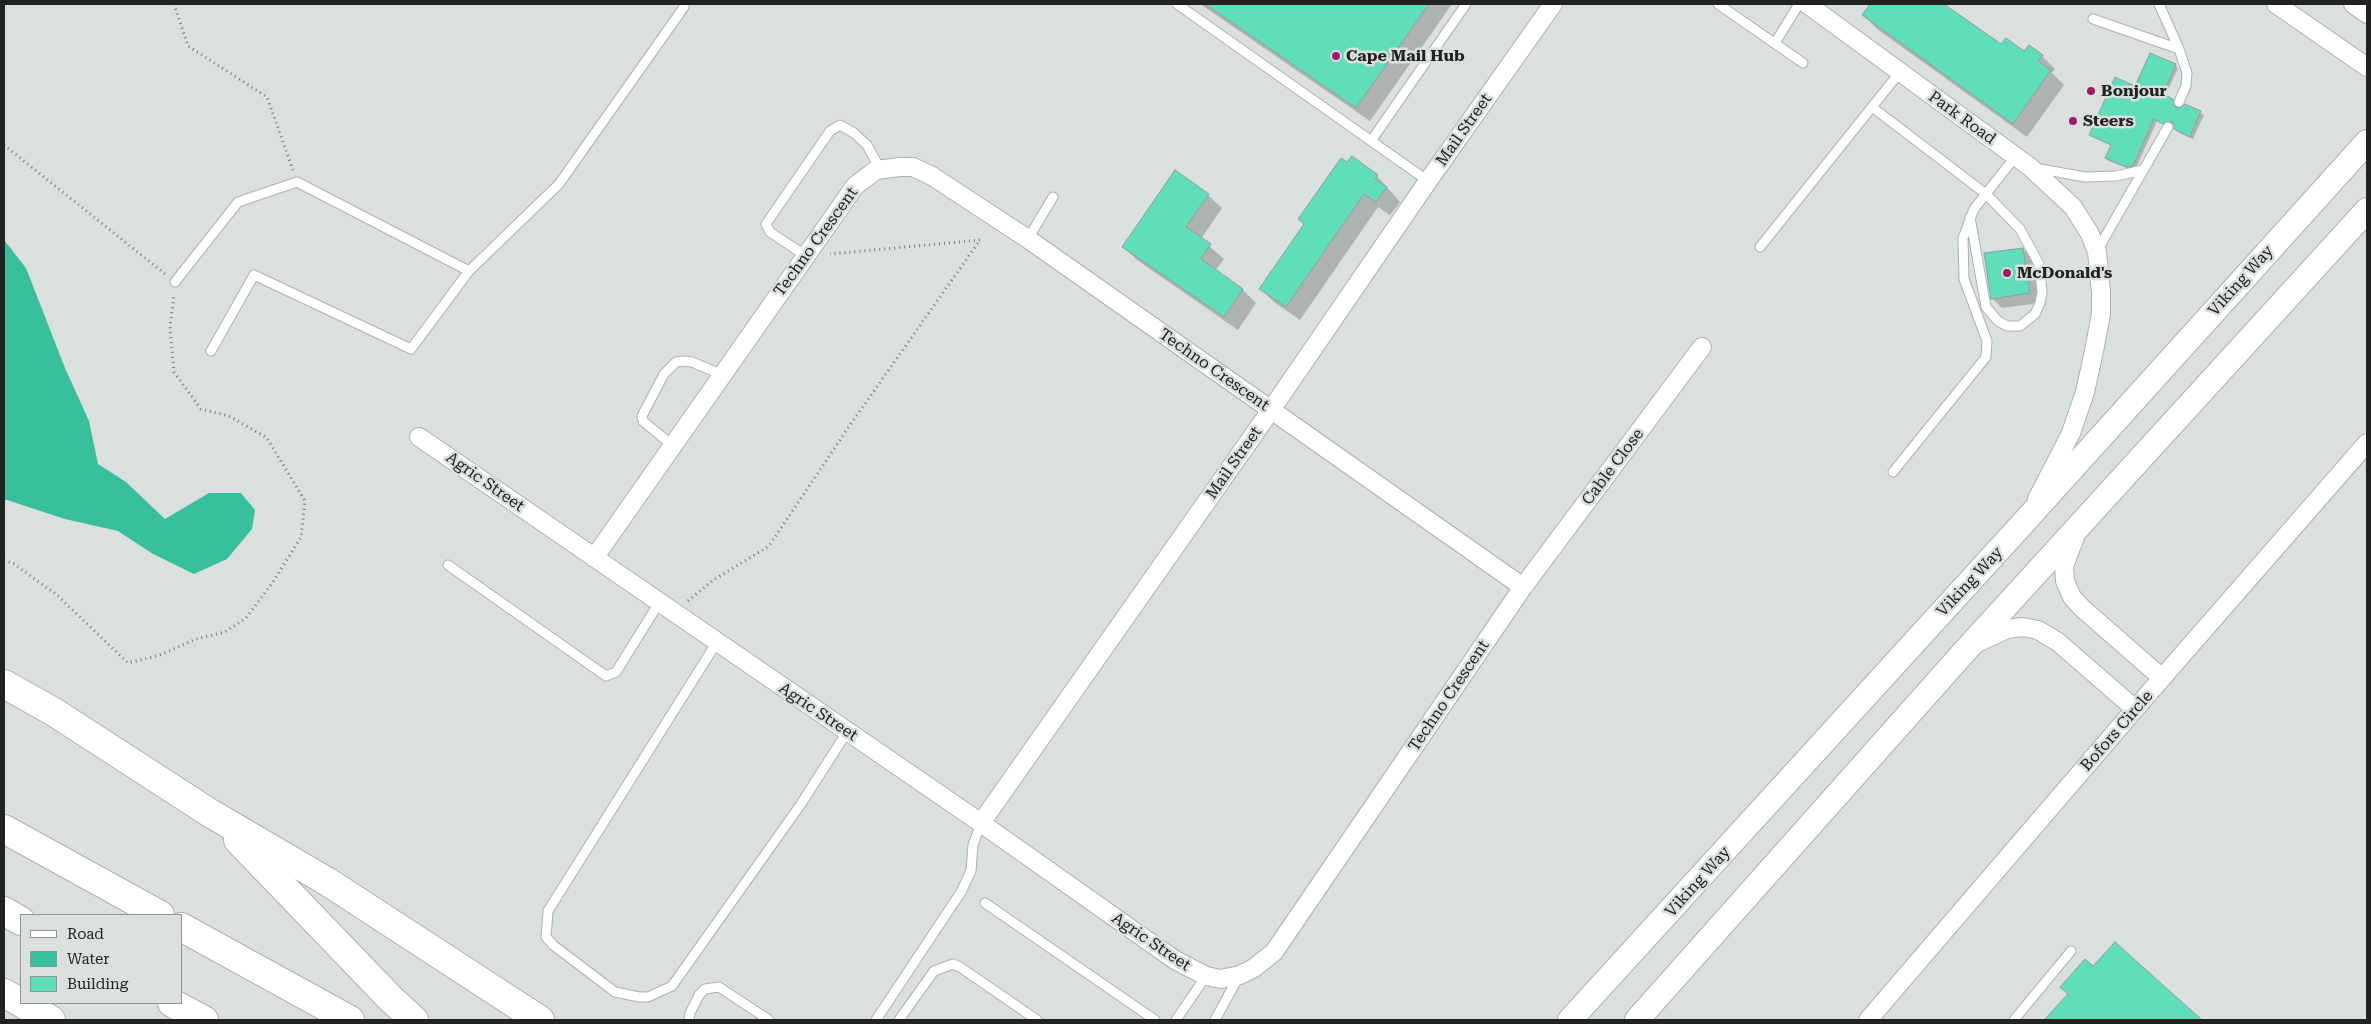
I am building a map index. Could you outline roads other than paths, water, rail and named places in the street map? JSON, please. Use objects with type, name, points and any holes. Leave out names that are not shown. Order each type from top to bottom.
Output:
[{"type":"highway","points":[[4,684],[54,712],[210,813],[328,882],[540,1020]]},
{"type":"highway","points":[[210,813],[283,885],[390,999],[414,1020]]},
{"type":"highway","points":[[4,829],[158,914]]},
{"type":"highway","points":[[4,911],[20,920]]},
{"type":"highway","points":[[182,928],[350,1020]]},
{"type":"highway","points":[[4,993],[20,1002]]},
{"type":"highway","points":[[23,1004],[51,1020]]},
{"type":"highway","points":[[174,1004],[204,1020]]},
{"type":"main road","name":"Viking Way","points":[[1570,1020],[2025,521],[2367,142]]},
{"type":"main road","points":[[1637,1020],[1965,651],[2367,210]]},
{"type":"street","name":"Mail Street","points":[[981,823],[1553,4]]},
{"type":"street","points":[[2276,4],[2367,67]]},
{"type":"street","points":[[2353,4],[2367,14]]},
{"type":"street","name":"Park Road","points":[[1814,6],[1900,72],[2030,167],[2073,207],[2090,234],[2097,252],[2101,284],[2101,314],[2085,392],[2071,433],[2025,521]]},
{"type":"street","name":"Techno Crescent","points":[[594,558],[855,186],[880,169],[913,167],[932,176],[1028,239],[1523,588],[1274,952],[1254,968],[1240,975],[1213,978]]},
{"type":"street","name":"Cable Close","points":[[1523,588],[1702,347]]},
{"type":"street","name":"Agric Street","points":[[419,437],[981,823],[1174,960],[1213,978]]},
{"type":"street","name":"Bofors Circle","points":[[1872,1019],[2135,709],[2367,443]]},
{"type":"street","points":[[2086,517],[2070,545],[2064,566],[2065,581],[2069,592],[2082,608],[2162,678]]},
{"type":"street","points":[[1965,651],[1987,637],[2007,629],[2023,627],[2038,630],[2058,642],[2135,709]]},
{"type":"lane","points":[[1178,4],[1428,181]]},
{"type":"lane","points":[[1371,141],[1466,4]]},
{"type":"lane","points":[[1718,4],[1804,63]]},
{"type":"lane","points":[[1775,43],[1799,4]]},
{"type":"lane","points":[[2159,4],[2179,49],[2187,73],[2186,86],[2179,102]]},
{"type":"lane","points":[[211,350],[254,275],[411,350],[469,271],[559,184],[685,5]]},
{"type":"lane","points":[[2093,19],[2179,49]]},
{"type":"lane","points":[[1760,247],[1900,72]]},
{"type":"lane","points":[[1872,107],[1986,194],[2020,229],[2039,264],[2042,292],[2035,314],[2020,326],[2007,326],[1998,321],[1986,307],[1970,217]]},
{"type":"lane","points":[[806,256],[770,232],[766,224],[830,131],[834,127],[844,126],[862,139],[880,169]]},
{"type":"lane","points":[[2097,252],[2168,127]]},
{"type":"lane","points":[[1893,472],[1986,357],[1987,340],[1964,279],[1963,238],[1970,217],[2015,157]]},
{"type":"lane","points":[[2030,167],[2085,177],[2116,176],[2143,170]]},
{"type":"lane","points":[[175,282],[238,202],[297,182],[469,271]]},
{"type":"lane","points":[[1028,239],[1053,197]]},
{"type":"lane","points":[[673,446],[643,420],[642,416],[664,374],[676,362],[683,361],[692,362],[723,375]]},
{"type":"lane","points":[[448,566],[606,676],[616,672],[659,603]]},
{"type":"lane","points":[[718,642],[548,911],[546,937],[615,992],[648,997],[672,986],[801,804],[847,732]]},
{"type":"lane","points":[[876,1020],[961,892],[971,871],[973,844],[981,823]]},
{"type":"lane","points":[[985,903],[1155,1020]]},
{"type":"lane","points":[[2014,1020],[2071,951]]},
{"type":"lane","points":[[899,1020],[934,971],[953,964],[1037,1020]]},
{"type":"lane","points":[[1215,1020],[1240,975]]},
{"type":"lane","points":[[1176,1020],[1213,978]]},
{"type":"lane","points":[[689,1020],[690,1013],[699,995],[705,990],[719,987],[769,1020]]},
{"type":"water","points":[[4,240],[26,268],[65,368],[89,421],[98,464],[126,482],[165,519],[209,493],[241,493],[255,510],[252,529],[227,559],[194,574],[153,554],[118,531],[65,519],[4,499]]},
{"type":"place","name":"Cape Mail Hub","points":[[1336,56]]},
{"type":"place","name":"Bonjour","points":[[2091,91]]},
{"type":"place","name":"Steers","points":[[2073,121]]},
{"type":"place","name":"McDonald's","points":[[2007,273]]}]
